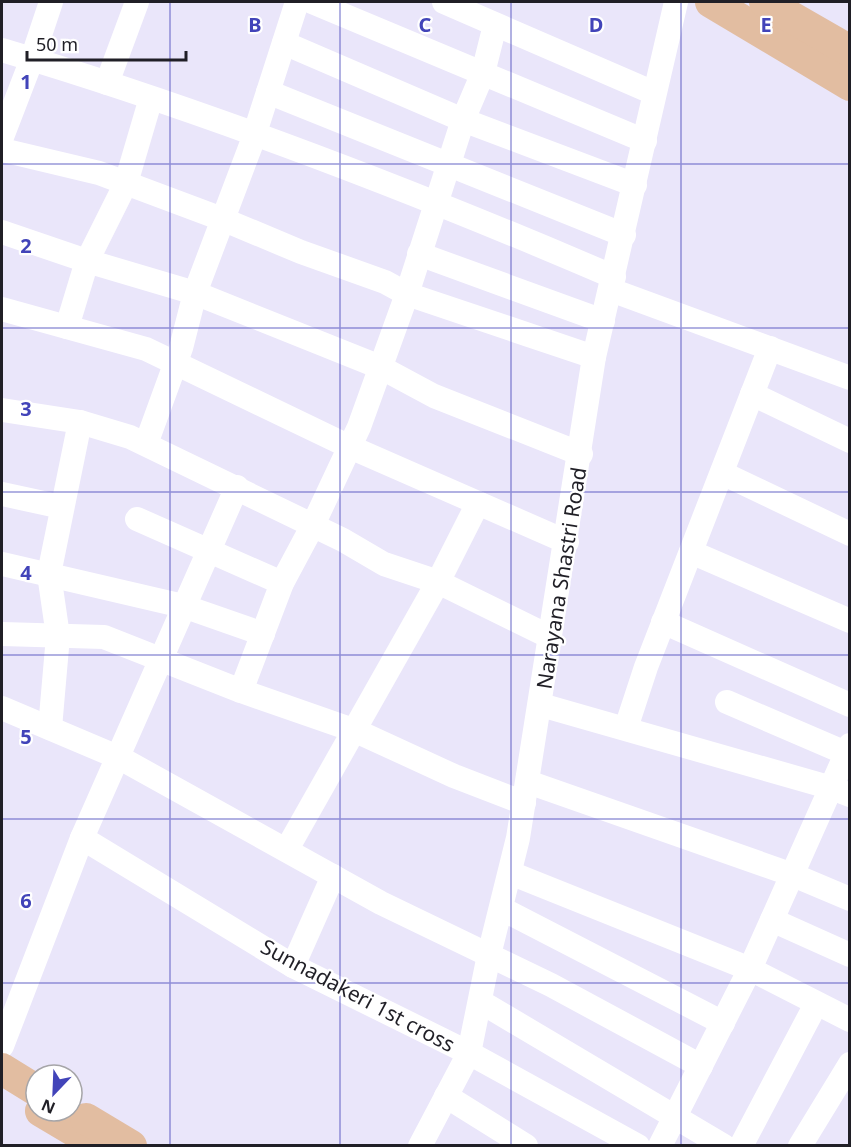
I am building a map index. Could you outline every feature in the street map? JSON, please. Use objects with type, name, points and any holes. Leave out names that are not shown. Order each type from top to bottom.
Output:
[{"type":"main road","points":[[711,2],[849,86]]},
{"type":"main road","points":[[765,2],[849,51]]},
{"type":"main road","points":[[2,1069],[24,1083]]},
{"type":"main road","points":[[2,1088],[24,1101]]},
{"type":"main road","points":[[84,1118],[131,1146]]},
{"type":"main road","points":[[61,1123],[100,1146]]},
{"type":"street","points":[[2,137],[51,2]]},
{"type":"street","points":[[107,83],[137,2]]},
{"type":"street","points":[[146,444],[176,362],[195,293],[255,132],[297,2]]},
{"type":"street","points":[[312,2],[645,141]]},
{"type":"street","points":[[444,2],[654,93]]},
{"type":"street","name":"Narayana Shastri Road","points":[[420,1146],[469,1053],[489,955],[502,909],[541,705],[594,357],[613,284],[676,2]]},
{"type":"street","points":[[241,691],[282,583],[350,447],[420,254],[463,120],[483,73],[495,25]]},
{"type":"street","points":[[284,43],[463,120],[635,186]]},
{"type":"street","points":[[2,50],[255,132],[486,222],[613,284],[849,378]]},
{"type":"street","points":[[268,92],[624,235]]},
{"type":"street","points":[[67,327],[87,261],[126,183],[151,98]]},
{"type":"street","points":[[2,150],[99,173],[222,219],[301,252],[385,282],[406,294],[594,357]]},
{"type":"street","points":[[2,232],[87,261],[195,293],[380,367],[434,396],[581,454]]},
{"type":"street","points":[[420,254],[603,321]]},
{"type":"street","points":[[2,309],[146,349],[350,447],[567,542]]},
{"type":"street","points":[[626,728],[663,622],[770,348]]},
{"type":"street","points":[[752,394],[849,441]]},
{"type":"street","points":[[2,410],[80,422],[146,444],[313,525],[384,564],[438,582],[550,637]]},
{"type":"street","points":[[50,728],[58,636],[49,574],[80,422]]},
{"type":"street","points":[[722,473],[849,534]]},
{"type":"street","points":[[2,1046],[82,838],[120,758],[160,658],[237,487]]},
{"type":"street","points":[[2,494],[62,507]]},
{"type":"street","points":[[287,849],[356,731],[438,582],[478,503]]},
{"type":"street","points":[[136,519],[282,583]]},
{"type":"street","points":[[691,552],[849,621]]},
{"type":"street","points":[[2,564],[183,606],[263,634]]},
{"type":"street","points":[[663,622],[849,705]]},
{"type":"street","points":[[2,634],[104,638],[241,691],[356,731],[454,776],[526,793],[793,874],[849,899]]},
{"type":"street","points":[[660,1146],[750,969],[793,874],[841,792],[848,751],[727,702]]},
{"type":"street","points":[[541,705],[841,792]]},
{"type":"street","points":[[2,708],[120,758],[333,876],[551,985],[701,1066]]},
{"type":"street","name":"Sunnadakeri 1st cross","points":[[82,838],[293,966],[469,1053],[638,1146]]},
{"type":"street","points":[[510,873],[750,969],[849,1020]]},
{"type":"street","points":[[293,966],[333,876]]},
{"type":"street","points":[[502,909],[723,1023]]},
{"type":"street","points":[[772,920],[849,955]]},
{"type":"street","points":[[481,1002],[724,1146]]},
{"type":"street","points":[[741,1146],[816,1004]]},
{"type":"street","points":[[800,1146],[849,1064]]},
{"type":"street","points":[[446,1096],[526,1146]]}]
